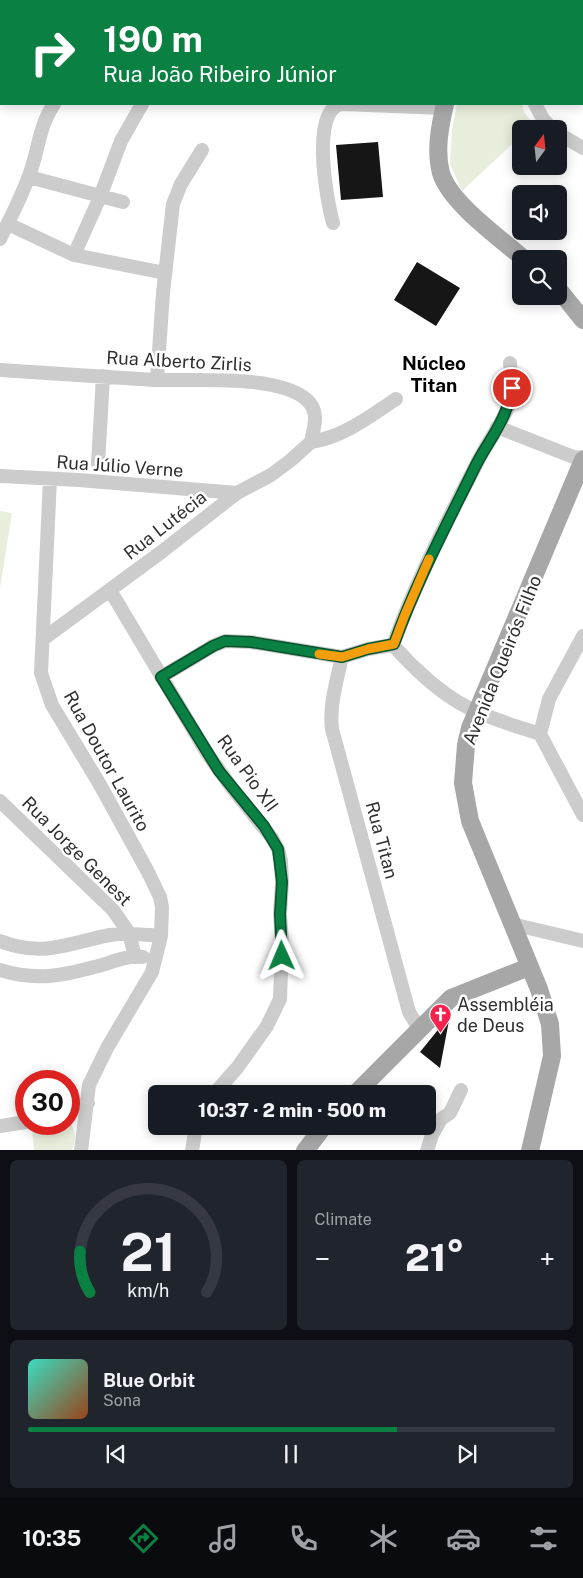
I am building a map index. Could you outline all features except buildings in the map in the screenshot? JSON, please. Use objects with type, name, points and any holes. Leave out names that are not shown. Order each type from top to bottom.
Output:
[{"type":"main road","points":[[440,106],[439,147],[441,173],[450,190],[462,205],[514,250]]},
{"type":"main road","points":[[567,300],[583,320]]},
{"type":"main road","name":"Avenida Queirós Filho","points":[[530,1150],[552,1056],[550,1024],[545,1006],[470,822],[463,783],[464,765],[470,728],[583,458]]},
{"type":"main road","points":[[364,1085],[451,998],[529,967]]},
{"type":"main road","points":[[305,1150],[317,1135]]},
{"type":"street","points":[[0,239],[29,177],[42,128],[54,105]]},
{"type":"street","points":[[74,255],[100,197],[121,141],[141,105]]},
{"type":"street","points":[[536,105],[544,120]]},
{"type":"street","points":[[333,223],[326,188],[323,141],[326,120],[338,106],[440,106]]},
{"type":"street","points":[[568,139],[583,148]]},
{"type":"street","points":[[157,380],[165,272],[173,204],[181,184],[202,150]]},
{"type":"street","points":[[29,177],[123,202]]},
{"type":"street","points":[[8,224],[74,255],[165,272]]},
{"type":"street","points":[[394,644],[432,552],[506,411],[512,388],[510,363]]},
{"type":"street","name":"Rua Alberto Zirlis","points":[[0,370],[157,380],[233,380],[291,390],[309,402],[313,409],[316,419],[311,442]]},
{"type":"street","points":[[98,464],[104,376]]},
{"type":"street","points":[[311,442],[326,440],[338,435],[396,399]]},
{"type":"street","points":[[497,427],[576,458],[583,458]]},
{"type":"street","name":"Rua Lutécia","points":[[43,639],[237,493],[271,475],[311,442]]},
{"type":"street","name":"Rua Júlio Verne","points":[[0,476],[79,480],[237,493]]},
{"type":"street","name":"Rua Doutor Laurito","points":[[50,479],[41,673],[52,705],[99,783],[160,897],[162,906],[161,936],[148,982],[89,1085],[81,1150]]},
{"type":"street","name":"Rua Pio XII","points":[[110,590],[219,771],[264,826],[278,849],[282,882],[280,999],[267,1026],[237,1068],[222,1085]]},
{"type":"street","points":[[583,636],[549,699],[540,734],[583,815]]},
{"type":"street","points":[[161,677],[213,646],[225,641],[251,642],[342,657],[394,644]]},
{"type":"street","points":[[394,644],[412,665],[441,690],[467,707],[540,734]]},
{"type":"street","name":"Rua Titan","points":[[342,657],[332,703],[332,729],[409,1012],[420,1030]]},
{"type":"street","name":"Rua Jorge Genest","points":[[0,801],[113,910],[129,933],[135,957]]},
{"type":"street","points":[[512,924],[583,941]]},
{"type":"street","points":[[0,941],[28,949],[44,950],[112,934],[129,933],[161,936]]},
{"type":"street","points":[[0,970],[19,976],[54,976],[135,957],[156,959]]},
{"type":"street","points":[[427,1150],[432,1135],[441,1120],[450,1113],[461,1090]]},
{"type":"street","points":[[80,1105],[88,1103]]},
{"type":"street","points":[[0,1126],[15,1124]]},
{"type":"street","points":[[192,1150],[194,1135]]},
{"type":"green space","points":[[457,105],[522,105],[524,112],[530,120],[512,120],[512,144],[462,191],[450,164],[452,130]]},
{"type":"green space","points":[[0,511],[12,513],[0,588]]},
{"type":"green space","points":[[33,1135],[75,1135],[72,1150],[34,1150]]},
{"type":"slow traffic","points":[[319,654],[342,657],[394,644],[429,559]]},
{"type":"place","name":"Assembléia de Deus","points":[[441,1033]]},
{"type":"district","name":"Núcleo Titan","points":[[434,374]]},
{"type":"route","points":[[282,956],[280,914],[282,882],[281,861],[278,849],[264,826],[219,771],[189,719],[161,677],[213,646],[225,641],[251,642],[342,657],[394,644],[432,552],[506,411],[512,388]]}]
